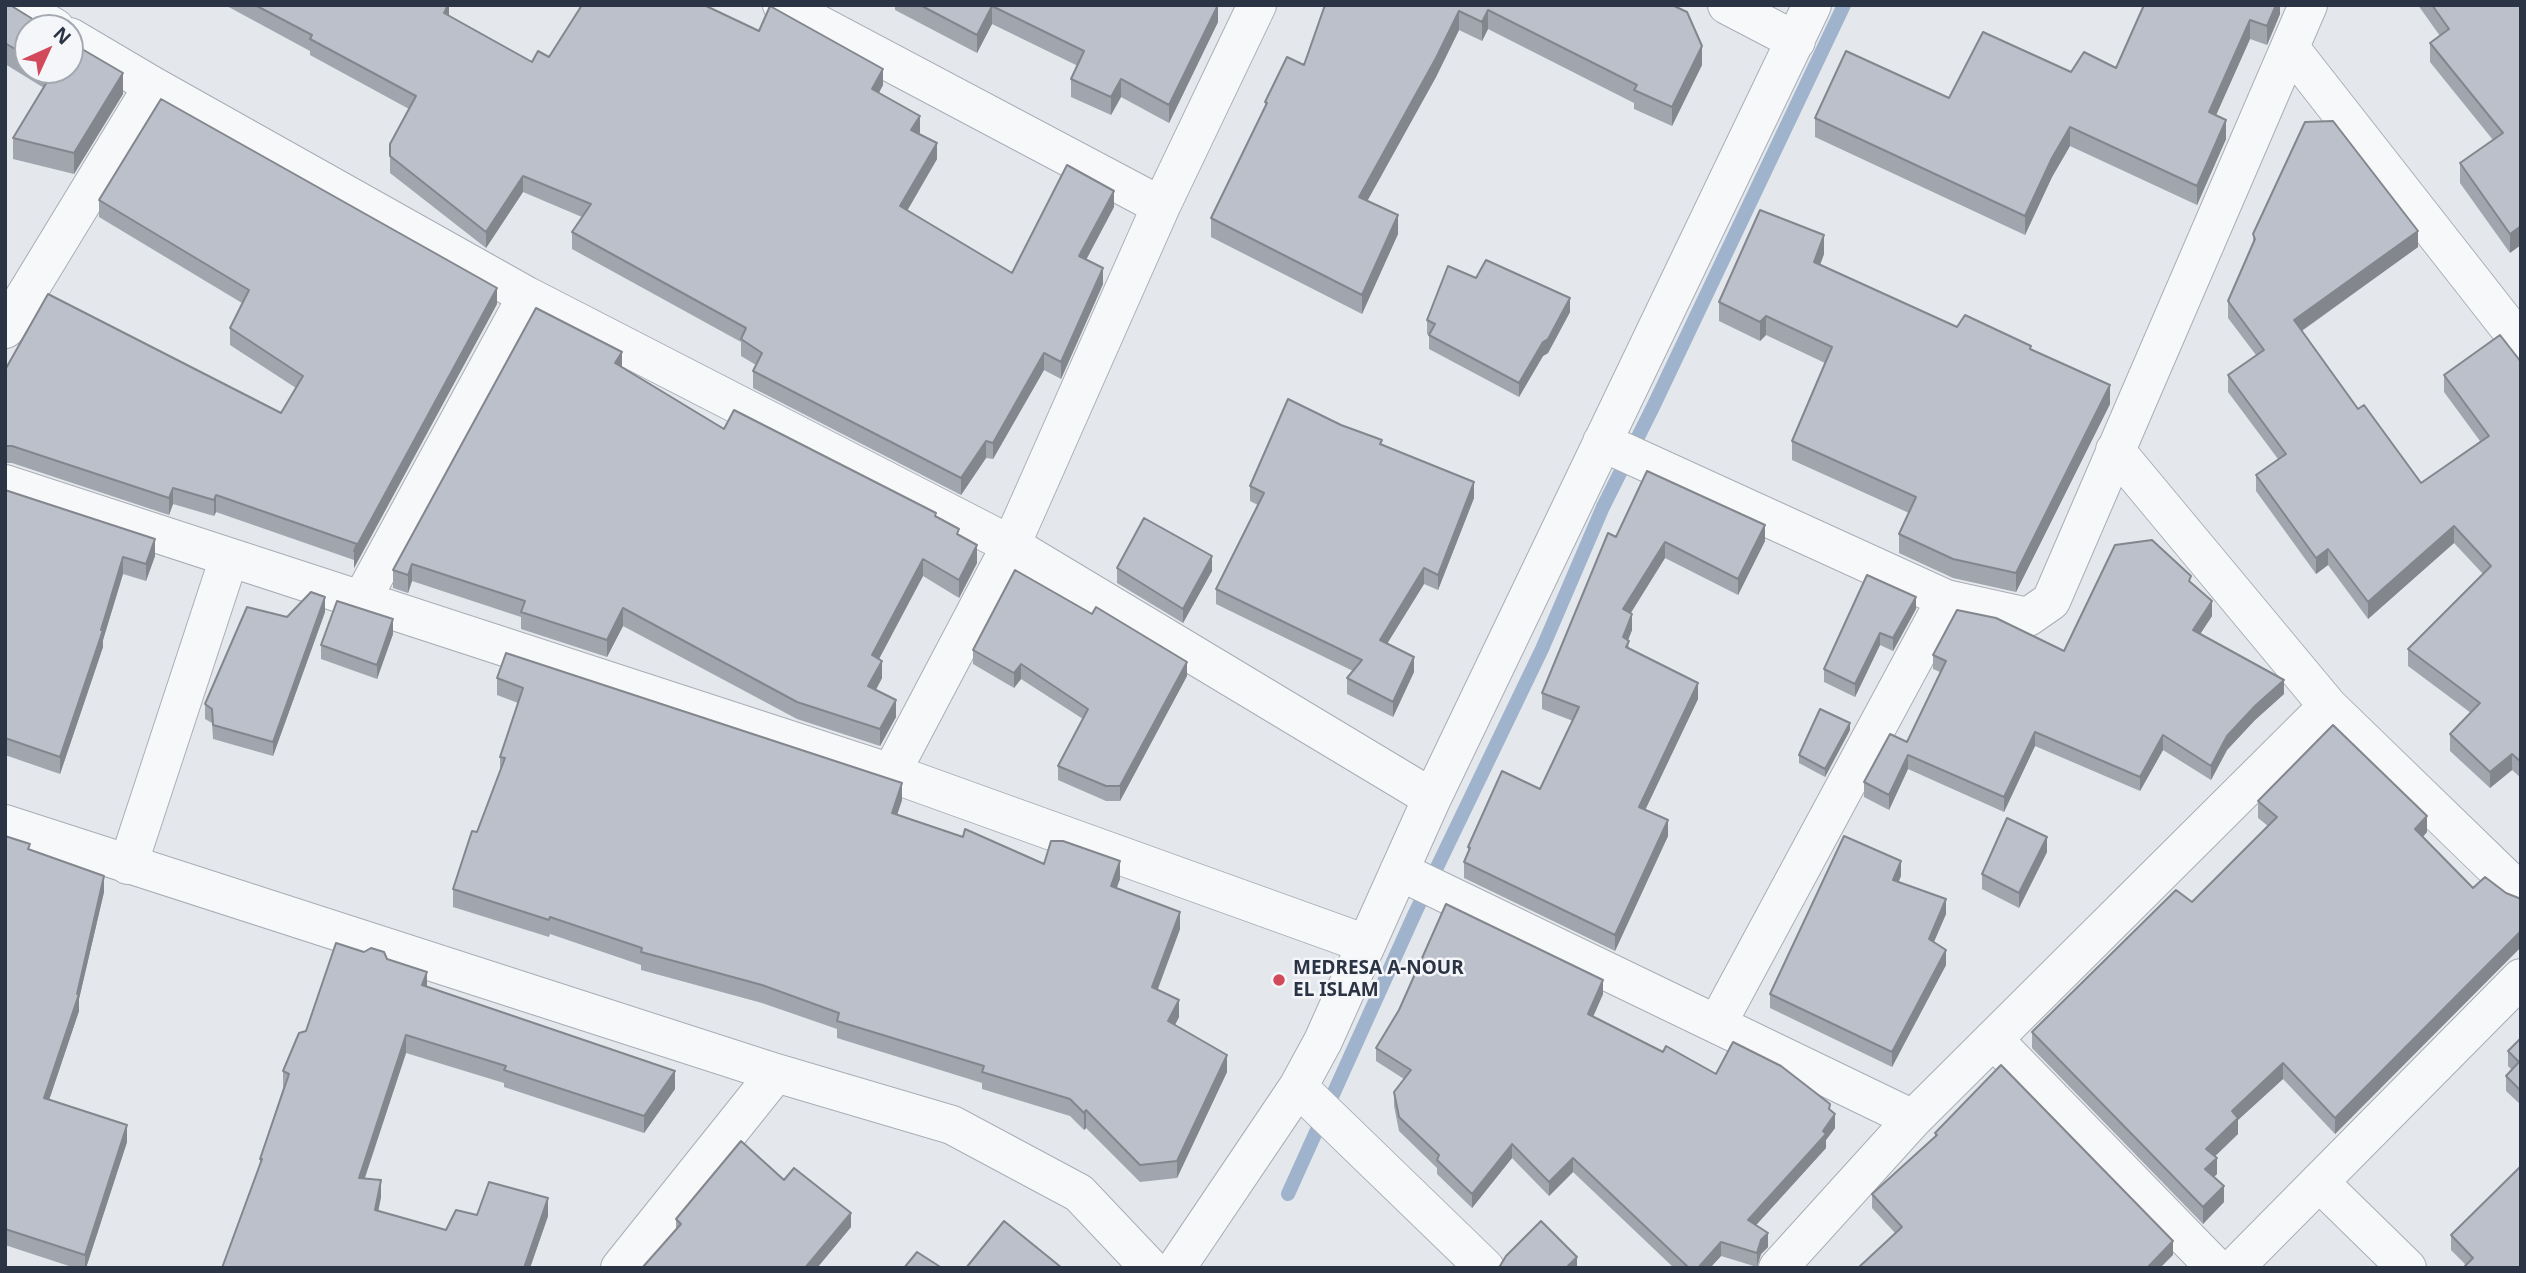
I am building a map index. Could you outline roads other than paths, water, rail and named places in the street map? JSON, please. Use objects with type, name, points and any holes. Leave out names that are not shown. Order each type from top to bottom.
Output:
[{"type":"street","points":[[782,5],[1161,206]]},
{"type":"street","points":[[891,773],[1011,545],[1161,206],[1257,5]]},
{"type":"street","points":[[1727,5],[1796,41]]},
{"type":"street","points":[[1176,1268],[1298,1087],[1323,1041],[1432,798],[1812,5]]},
{"type":"street","points":[[1602,442],[1945,599],[2028,617],[2051,601],[2308,5]]},
{"type":"street","points":[[84,45],[527,296],[1011,545],[1432,798]]},
{"type":"street","points":[[2290,48],[2521,343]]},
{"type":"street","points":[[5,329],[153,86]]},
{"type":"street","points":[[362,599],[527,296]]},
{"type":"street","points":[[2115,450],[2328,706],[2521,893]]},
{"type":"street","points":[[5,484],[891,773],[1366,944]]},
{"type":"street","points":[[128,865],[229,558]]},
{"type":"street","points":[[1717,1024],[1945,599]]},
{"type":"street","points":[[1778,1268],[1913,1119],[2328,706]]},
{"type":"street","points":[[5,824],[776,1073],[952,1125],[1079,1193],[1150,1268]]},
{"type":"street","points":[[1399,871],[1913,1119]]},
{"type":"street","points":[[2234,1268],[2521,978]]},
{"type":"street","points":[[1993,1039],[2216,1268]]},
{"type":"street","points":[[621,1268],[776,1073]]},
{"type":"street","points":[[1298,1087],[1485,1268]]},
{"type":"street","points":[[2319,1182],[2407,1268]]},
{"type":"waterway","points":[[1288,1194],[1415,913],[1542,649],[1603,507],[1844,5]]},
{"type":"place","name":"MEDRESA A-NOUR EL ISLAM","points":[[1279,980]]}]
